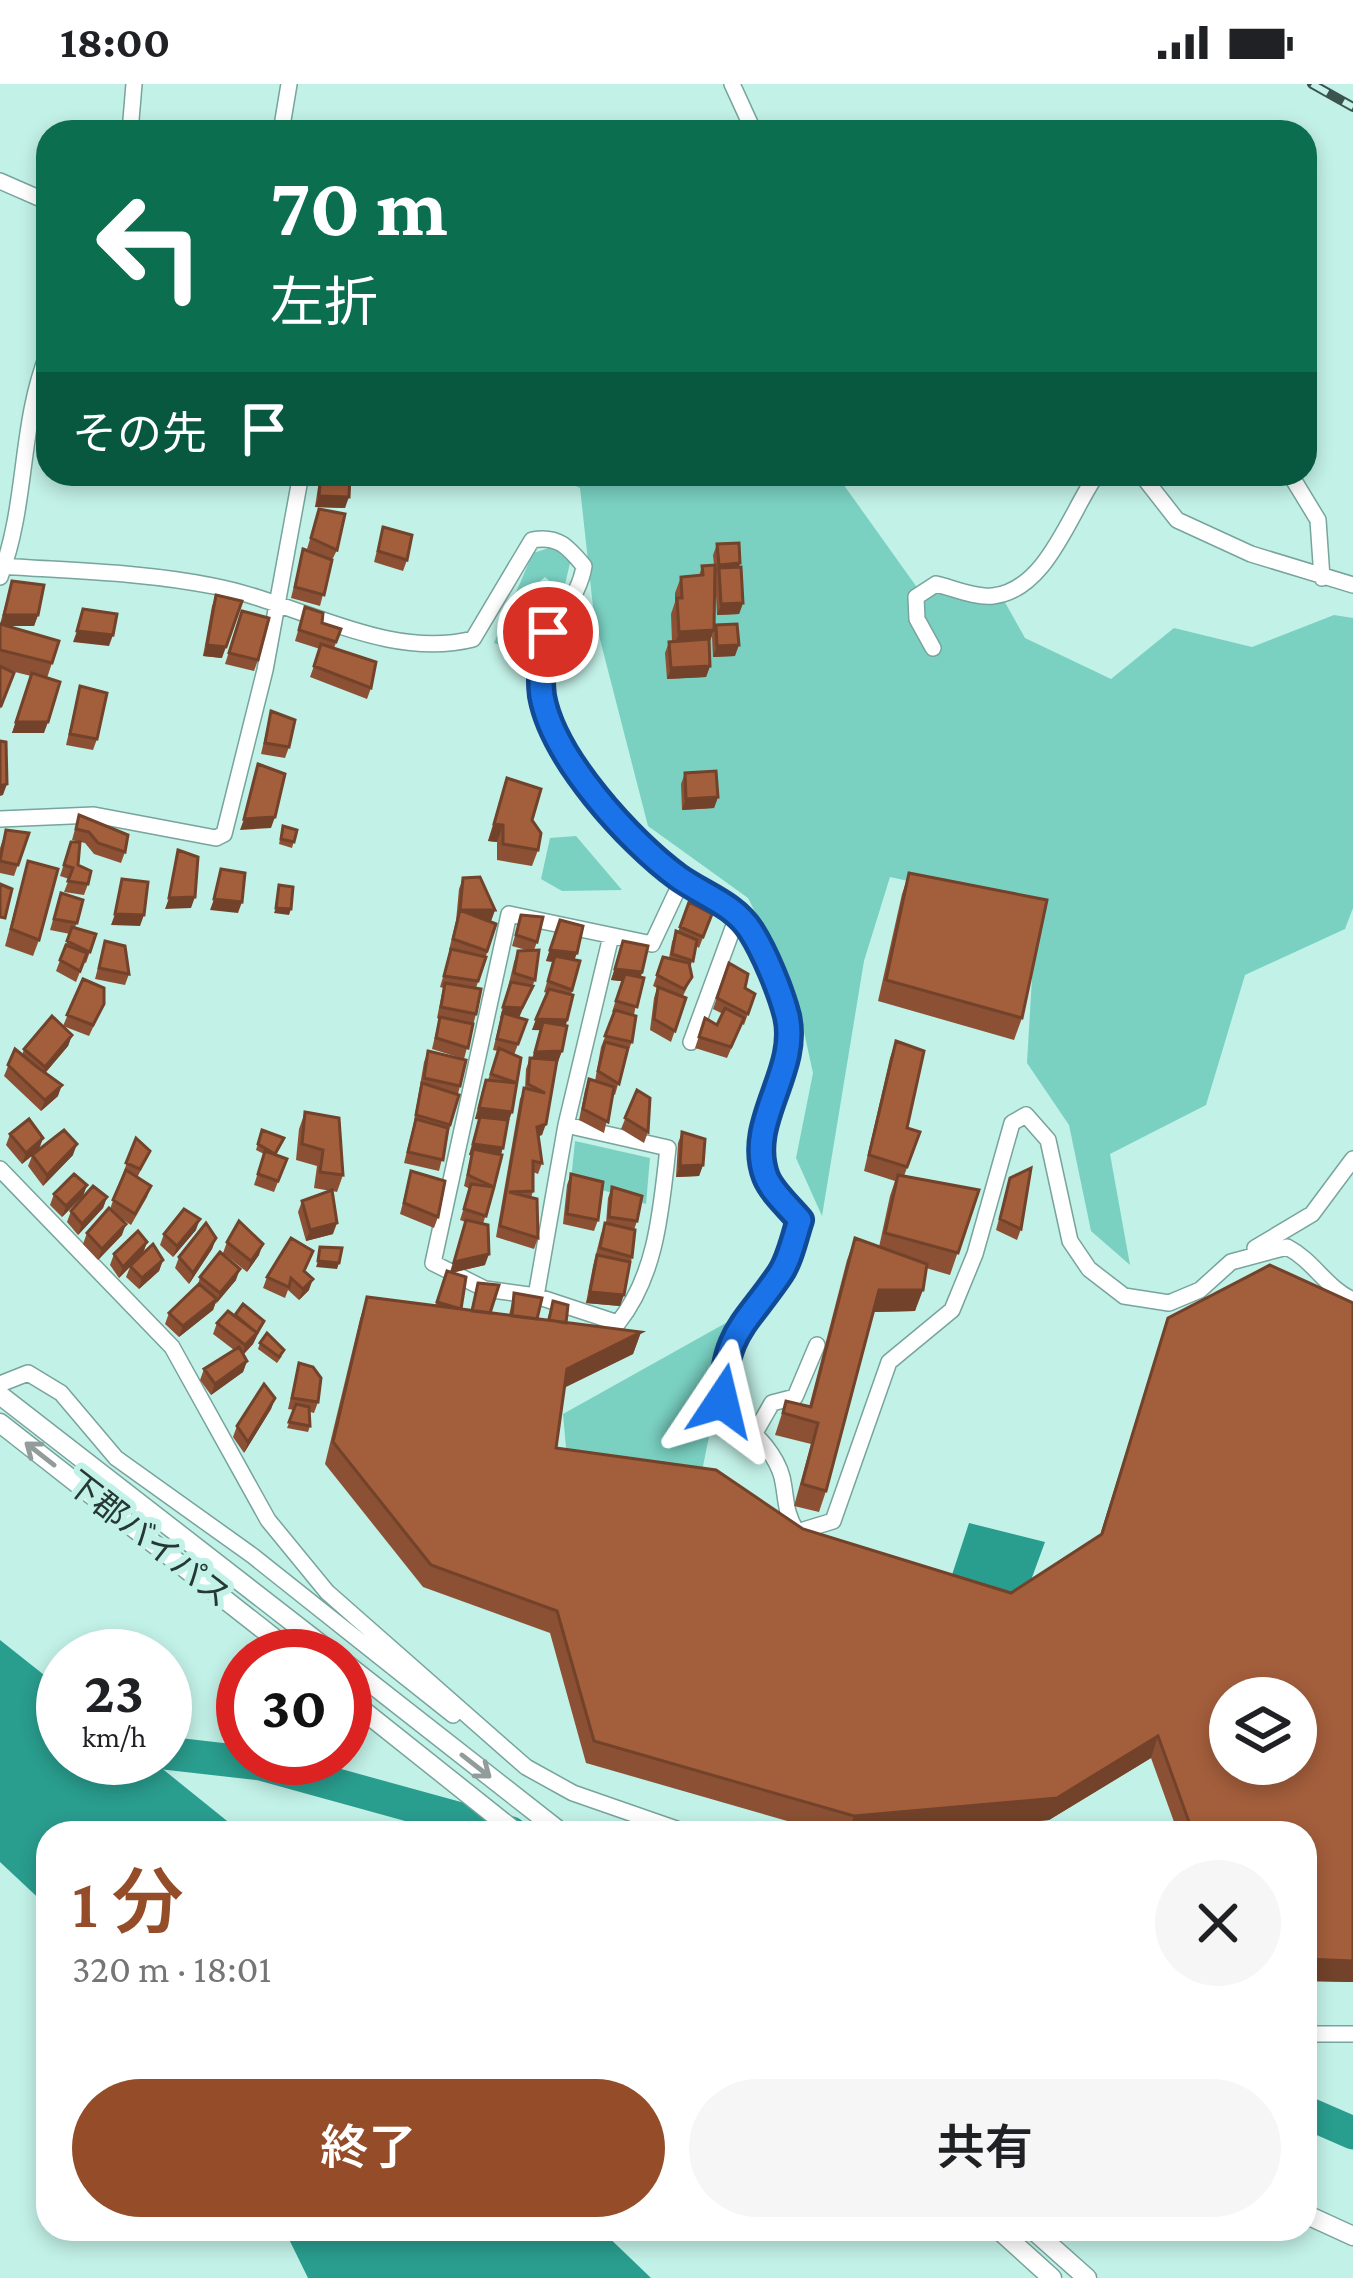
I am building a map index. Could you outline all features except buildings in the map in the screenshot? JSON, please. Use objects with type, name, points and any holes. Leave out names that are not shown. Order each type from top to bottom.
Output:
[{"type":"street","points":[[131,120],[134,84]]},
{"type":"street","points":[[283,120],[289,84]]},
{"type":"street","points":[[732,84],[748,120]]},
{"type":"street","points":[[0,181],[36,197]]},
{"type":"street","points":[[36,386],[29,405],[25,482],[1,570],[144,575],[278,603],[402,644],[442,647],[473,639],[532,540],[547,537],[566,544],[584,566],[580,590],[548,632],[540,669],[543,700],[557,735],[615,821],[682,880],[737,916],[751,931],[788,1018],[785,1056],[760,1136],[766,1179],[800,1220],[782,1271],[740,1322],[723,1365],[722,1401],[756,1431],[782,1474],[783,1510],[797,1532],[832,1521],[889,1362],[952,1310],[975,1254],[1012,1124],[1026,1115],[1048,1141],[1070,1241],[1089,1269],[1124,1296],[1169,1303],[1200,1290],[1231,1262],[1312,1214],[1353,1159]]},
{"type":"street","points":[[1,821],[94,815],[216,838],[224,834],[278,603],[299,486]]},
{"type":"street","points":[[934,648],[917,619],[916,597],[937,584],[991,597],[1021,587],[1060,539],[1089,486]]},
{"type":"street","points":[[1150,486],[1177,520],[1251,554],[1353,585]]},
{"type":"street","points":[[1297,486],[1318,520],[1322,578]]},
{"type":"street","points":[[566,1125],[668,1148],[659,1228],[638,1294],[618,1323],[536,1296],[485,1289],[433,1263],[509,914],[652,944],[682,880]]},
{"type":"street","points":[[691,1042],[737,916]]},
{"type":"street","points":[[536,1296],[566,1125],[611,936]]},
{"type":"street","points":[[0,1169],[172,1348],[268,1520],[311,1576],[490,1739]]},
{"type":"street","points":[[1231,1262],[1287,1247],[1309,1258],[1337,1292],[1353,1300]]},
{"type":"street","points":[[756,1431],[772,1403],[795,1397],[817,1345]]},
{"type":"street","points":[[0,1384],[28,1373],[50,1383],[116,1458],[253,1556],[423,1696],[550,1782],[656,1821]]},
{"type":"street","points":[[0,1395],[301,1629]]},
{"type":"street","name":"下郡バイパス","points":[[0,1423],[263,1629]]},
{"type":"street","points":[[372,1684],[547,1821]]},
{"type":"street","points":[[372,1719],[502,1821]]},
{"type":"street","points":[[1317,2034],[1353,2034]]},
{"type":"street","points":[[1317,2220],[1353,2236]]},
{"type":"street","points":[[1011,2241],[1052,2278]]},
{"type":"street","points":[[1045,2241],[1087,2278]]},
{"type":"shaded area","points":[[576,486],[845,486],[921,593],[1002,597],[1025,638],[1111,679],[1174,628],[1252,647],[1334,615],[1353,618],[1353,908],[1345,929],[1245,975],[1206,1105],[1110,1154],[1130,1265],[1091,1231],[1069,1125],[1027,1063],[1036,909],[890,877],[864,961],[822,1216],[796,1158],[813,1073],[795,991],[748,898],[648,826],[594,616],[580,488]]},
{"type":"shaded area","points":[[552,547],[570,563],[563,593],[545,577],[532,589],[503,646],[494,643],[533,553]]},
{"type":"shaded area","points":[[576,836],[622,890],[562,891],[541,879],[550,838]]},
{"type":"shaded area","points":[[575,1141],[650,1158],[646,1204],[571,1180]]},
{"type":"shaded area","points":[[733,1319],[702,1471],[567,1459],[563,1414]]},
{"type":"shaded area","points":[[969,1523],[1045,1542],[1023,1602],[950,1581]]},
{"type":"shaded area","points":[[0,1640],[36,1669],[36,1785],[182,1785],[227,1821],[36,1821],[36,1896],[0,1862]]},
{"type":"shaded area","points":[[290,2241],[612,2241],[651,2278],[308,2278]]},
{"type":"waterway","points":[[192,1756],[261,1764],[468,1821]]},
{"type":"waterway","points":[[1317,2117],[1353,2133]]},
{"type":"railway","points":[[1312,84],[1353,107]]},
{"type":"route","points":[[548,632],[540,669],[543,700],[557,735],[615,821],[682,880],[723,902],[751,931],[788,1018],[785,1056],[760,1136],[766,1179],[800,1220],[782,1271],[740,1322],[723,1365],[722,1401]]}]
